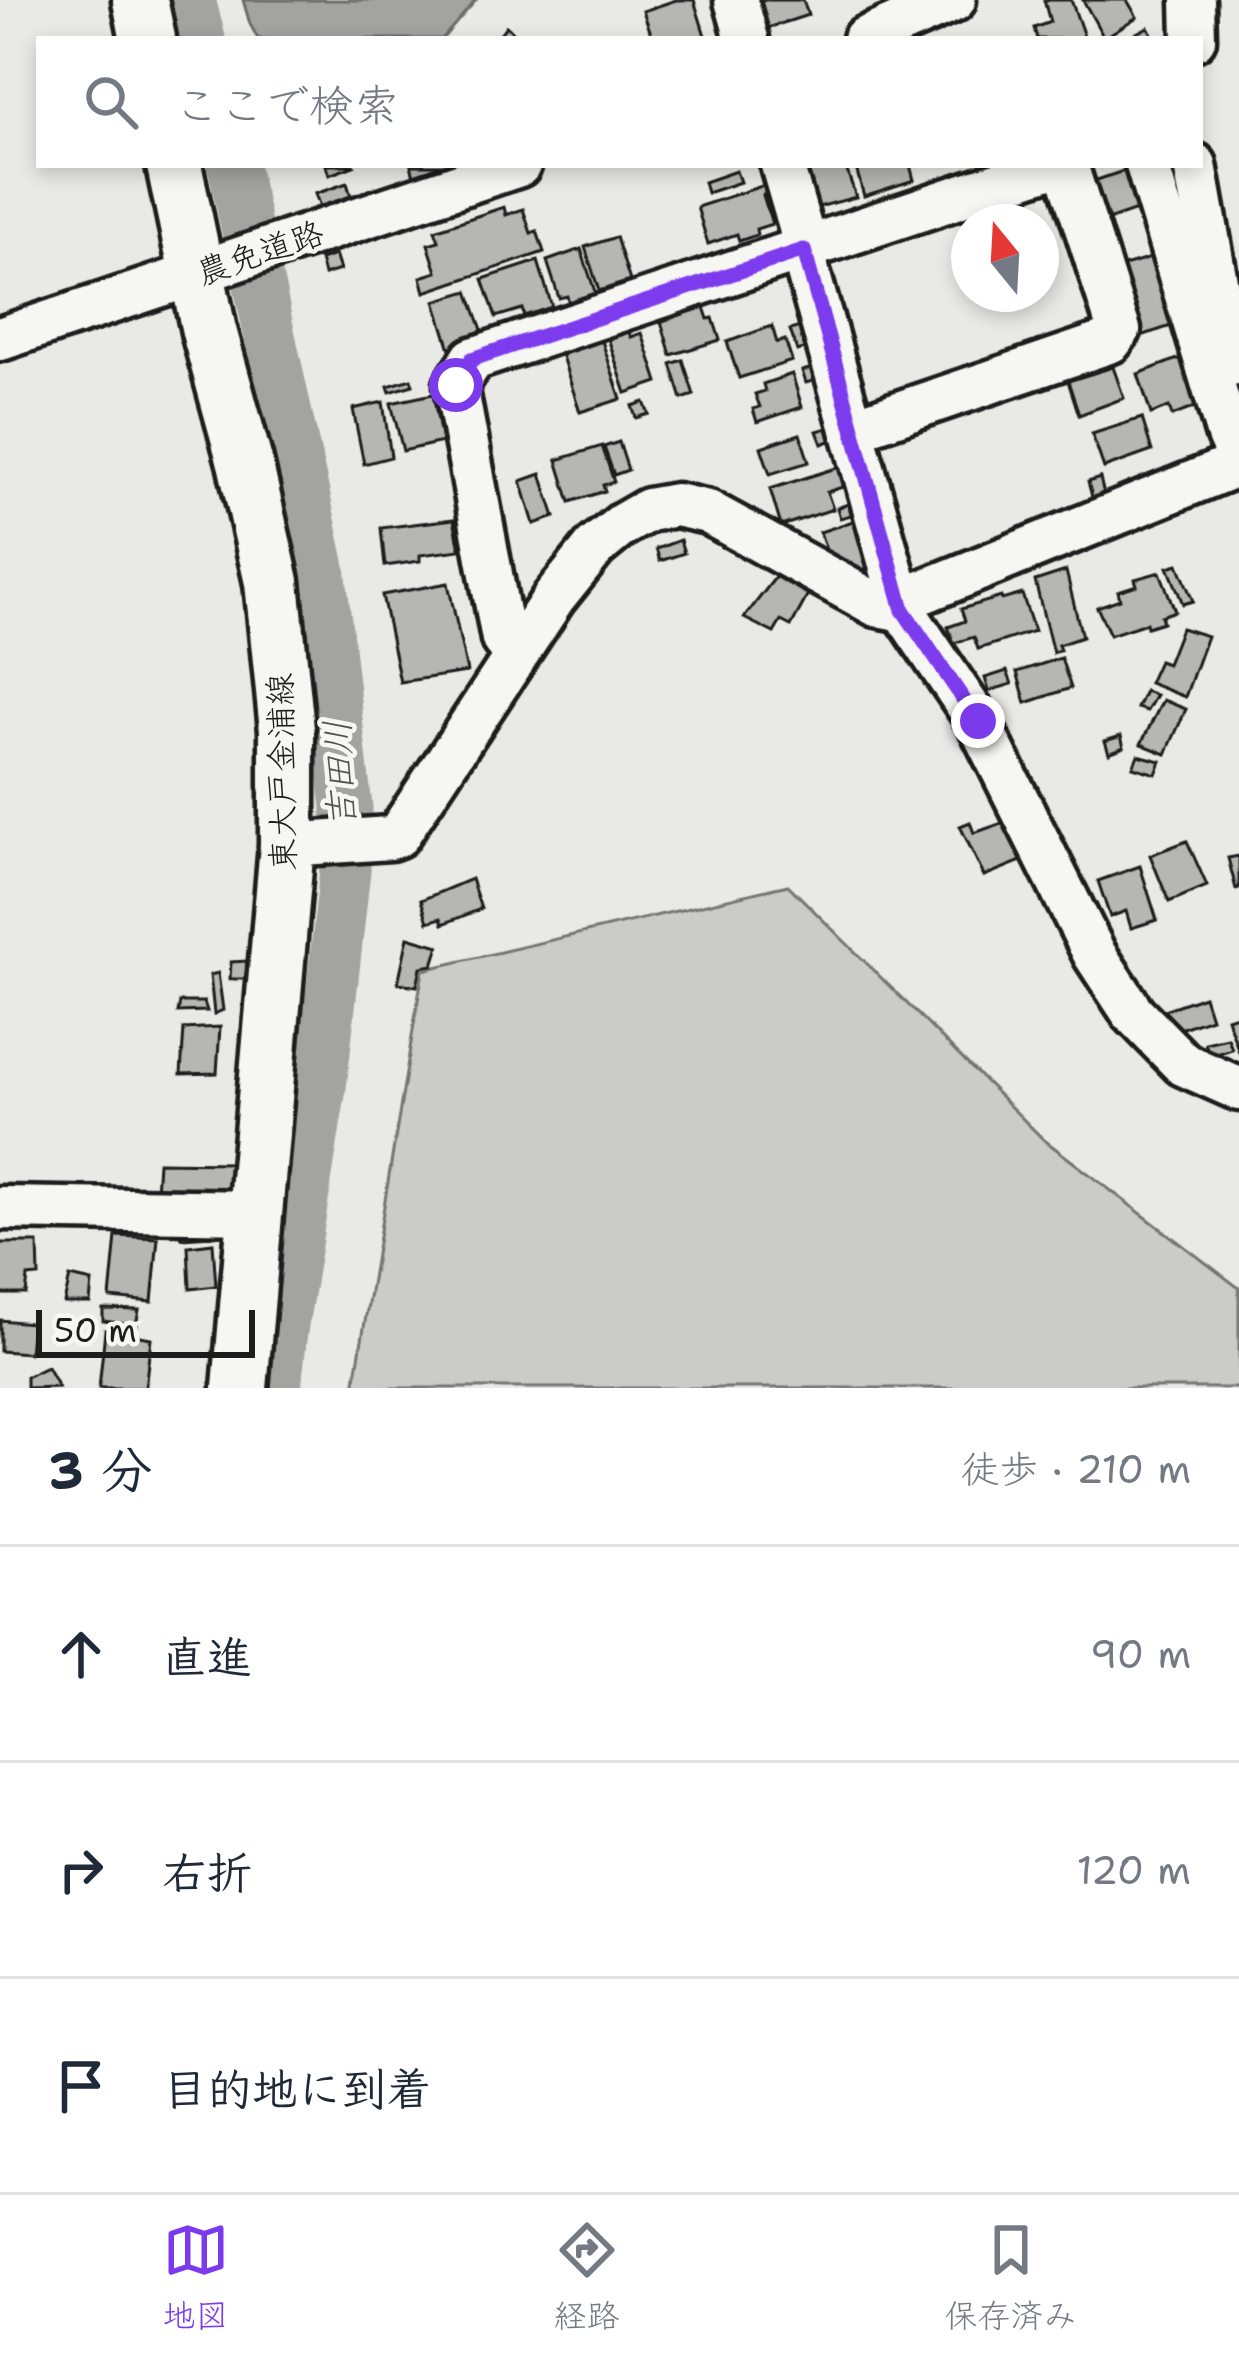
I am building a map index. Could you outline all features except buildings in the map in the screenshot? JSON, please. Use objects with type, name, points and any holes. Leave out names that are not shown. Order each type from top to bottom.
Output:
[{"type":"main road","points":[[140,0],[147,36]]},
{"type":"main road","name":"東大戸金浦線","points":[[175,168],[206,271],[209,332],[272,582],[295,845],[240,1388]]},
{"type":"street","points":[[736,0],[746,36]]},
{"type":"street","points":[[871,36],[954,0]]},
{"type":"street","points":[[1193,0],[1194,36]]},
{"type":"street","name":"農免道路","points":[[0,339],[510,168]]},
{"type":"street","points":[[783,168],[901,604],[978,721],[1095,956],[1133,1013],[1183,1064],[1239,1089]]},
{"type":"street","points":[[515,654],[503,639],[456,385],[472,359],[1045,168]]},
{"type":"street","points":[[852,429],[1111,341],[1119,330],[1067,168]]},
{"type":"street","points":[[295,845],[398,835],[554,598],[596,547],[648,510],[676,505],[708,512],[877,605],[901,604],[1224,470],[1239,459],[1148,168]]},
{"type":"street","points":[[1197,168],[1239,415]]},
{"type":"street","points":[[0,1208],[255,1212]]},
{"type":"shaded area","points":[[243,0],[476,0],[445,36],[256,36]]},
{"type":"shaded area","points":[[788,885],[1043,1139],[1239,1288],[1239,1388],[354,1388],[423,970]]},
{"type":"waterway","name":"吉田川","points":[[190,0],[199,36]]},
{"type":"waterway","name":"吉田川","points":[[234,168],[320,568],[347,808],[345,870],[321,1087],[276,1388]]},
{"type":"route","points":[[456,385],[472,359],[804,250],[903,610],[978,721]]}]
